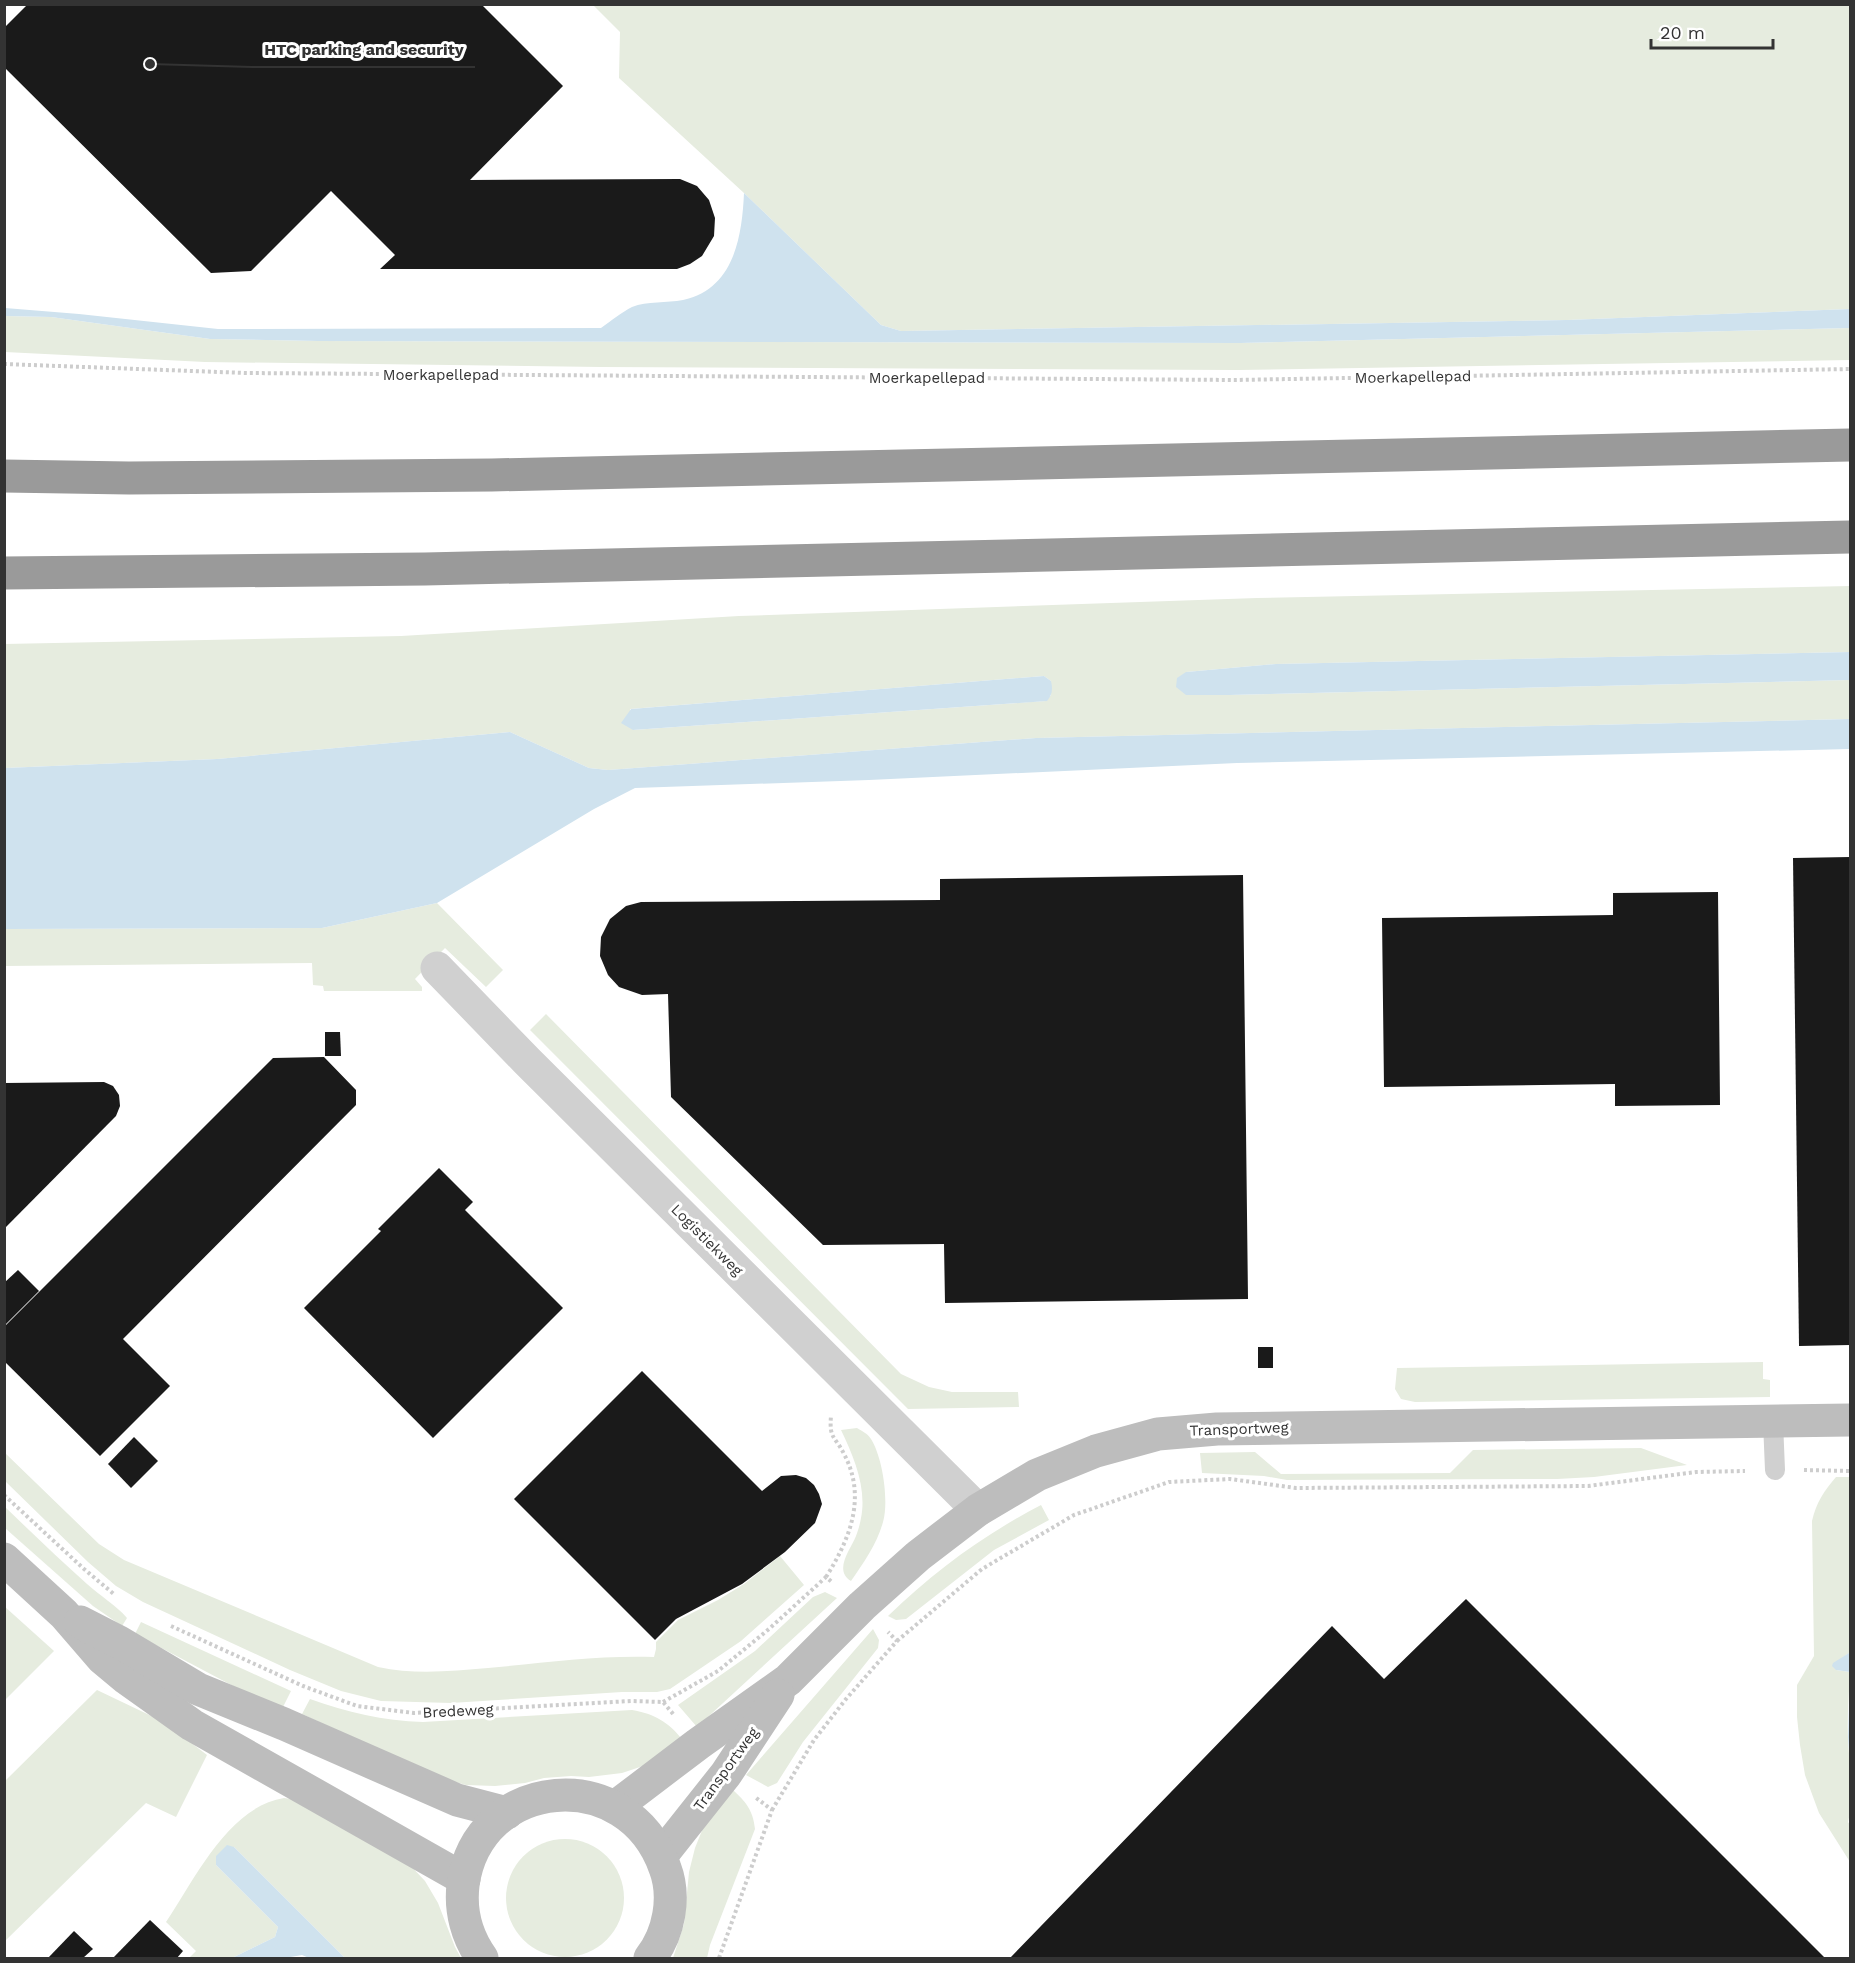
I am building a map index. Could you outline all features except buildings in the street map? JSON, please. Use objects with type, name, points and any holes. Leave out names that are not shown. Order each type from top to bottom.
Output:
[{"type":"highway","points":[[4,476],[129,478],[492,475],[1851,444]]},
{"type":"highway","points":[[4,573],[425,569],[1851,537]]},
{"type":"street","name":"Logistiekweg","points":[[437,968],[536,1070],[978,1510]]},
{"type":"street","name":"Transportweg","points":[[615,1806],[788,1680],[862,1606],[918,1556],[978,1510],[1037,1475],[1096,1450],[1158,1434],[1217,1429],[1851,1420]]},
{"type":"street","points":[[4,1559],[64,1614],[102,1658],[192,1725],[464,1879]]},
{"type":"street","points":[[64,1614],[119,1642],[198,1689],[457,1800],[507,1813]]},
{"type":"street","name":"Transportweg","points":[[661,1856],[726,1774],[788,1680]]},
{"type":"street","points":[[482,1959],[471,1941],[466,1926],[462,1894],[468,1866],[479,1842],[496,1821],[507,1813],[523,1804],[560,1794],[579,1795],[615,1806],[642,1827],[653,1840],[667,1871],[670,1904],[663,1937],[650,1959]]},
{"type":"lane","points":[[1773,1422],[1775,1470]]},
{"type":"path","name":"Moerkapellepad","points":[[4,364],[246,373],[1222,380],[1851,369]]},
{"type":"path","points":[[826,1577],[845,1546],[853,1523],[856,1502],[855,1484],[845,1455],[830,1431],[836,1368]]},
{"type":"path","points":[[897,1641],[982,1569],[1074,1515],[1169,1482],[1230,1479],[1296,1488],[1588,1486],[1696,1472],[1851,1471]]},
{"type":"path","points":[[4,1495],[123,1602]]},
{"type":"path","name":"Bredeweg","points":[[170,1626],[303,1686],[357,1706],[387,1712],[414,1713],[631,1701],[663,1702],[698,1744]]},
{"type":"path","points":[[719,1959],[772,1810],[726,1774]]},
{"type":"shaded area","points":[[593,5],[1850,5],[1850,309],[1567,320],[901,331],[881,325],[744,193],[619,78],[620,32]]},
{"type":"shaded area","points":[[4,316],[51,317],[210,339],[318,341],[1240,343],[1850,328],[1850,360],[1238,370],[601,367],[205,362],[5,352]]},
{"type":"shaded area","points":[[1850,586],[1850,652],[1276,664],[1186,672],[1229,695],[1850,680],[1850,719],[1036,738],[608,770],[589,768],[510,732],[217,759],[5,768],[4,644],[401,636],[739,616],[1257,598]],"holes":[[[1044,676],[1051,681],[1051,695],[1046,701],[633,730],[630,709]]]},
{"type":"shaded area","points":[[437,903],[503,970],[486,987],[445,948],[415,979],[422,987],[422,991],[324,991],[323,986],[313,985],[312,963],[5,966],[4,929],[322,928]]},
{"type":"shaded area","points":[[546,1014],[901,1374],[929,1387],[952,1392],[1018,1392],[1019,1407],[908,1409],[530,1030]]},
{"type":"shaded area","points":[[1763,1362],[1763,1379],[1770,1380],[1770,1397],[1415,1402],[1401,1399],[1395,1389],[1397,1368]]},
{"type":"shaded area","points":[[857,1428],[871,1439],[879,1457],[885,1492],[885,1513],[870,1553],[851,1581],[843,1571],[843,1565],[859,1527],[862,1495],[855,1462],[841,1430]]},
{"type":"shaded area","points":[[1641,1448],[1687,1465],[1594,1477],[1557,1479],[1287,1480],[1264,1476],[1202,1473],[1200,1453],[1255,1452],[1281,1474],[1450,1473],[1473,1450]]},
{"type":"shaded area","points":[[4,1452],[99,1544],[124,1560],[378,1667],[420,1672],[592,1658],[654,1657],[656,1642],[678,1620],[744,1584],[780,1556],[804,1585],[741,1641],[670,1689],[657,1692],[622,1692],[451,1703],[381,1701],[341,1691],[290,1670],[143,1602],[116,1586],[88,1562],[5,1481]]},
{"type":"shaded area","points":[[1836,1477],[1850,1477],[1849,1653],[1842,1658],[1836,1670],[1850,1672],[1848,1738],[1851,1791],[1848,1822],[1850,1825],[1850,1862],[1819,1813],[1805,1775],[1797,1717],[1797,1685],[1814,1656],[1812,1521],[1821,1498]]},
{"type":"shaded area","points":[[1041,1505],[1049,1520],[994,1550],[906,1619],[896,1620],[888,1616],[960,1555]]},
{"type":"shaded area","points":[[4,1506],[77,1575],[123,1613],[127,1618],[122,1626],[93,1606],[5,1528]]},
{"type":"shaded area","points":[[825,1592],[837,1598],[697,1727],[678,1705],[755,1651],[813,1597]]},
{"type":"shaded area","points":[[4,1606],[54,1651],[5,1700],[4,1700]]},
{"type":"shaded area","points":[[141,1622],[291,1691],[283,1707],[237,1688],[135,1634]]},
{"type":"shaded area","points":[[873,1629],[879,1640],[878,1648],[803,1742],[777,1783],[768,1787],[746,1775]]},
{"type":"shaded area","points":[[97,1690],[164,1722],[207,1755],[176,1817],[146,1803],[5,1941],[5,1781]]},
{"type":"shaded area","points":[[310,1699],[365,1715],[423,1722],[632,1710],[660,1720],[682,1739],[643,1766],[622,1773],[589,1777],[544,1778],[525,1783],[495,1786],[466,1785],[435,1776],[302,1714]]},
{"type":"shaded area","points":[[732,1789],[748,1807],[755,1829],[707,1958],[673,1958],[684,1924],[689,1872],[695,1848],[703,1828]]},
{"type":"shaded area","points":[[284,1798],[299,1800],[408,1863],[425,1881],[438,1903],[461,1958],[345,1958],[234,1847],[216,1865],[278,1927],[275,1937],[232,1958],[189,1958],[196,1951],[166,1922],[201,1866],[230,1830],[246,1815],[264,1804]]},
{"type":"shaded area","points":[[565,1839],[588,1843],[607,1856],[620,1875],[624,1898],[620,1921],[607,1940],[588,1953],[565,1957],[542,1953],[523,1940],[510,1921],[506,1898],[510,1875],[523,1856],[542,1843]]},
{"type":"water","points":[[744,193],[881,325],[901,331],[1567,320],[1850,309],[1850,328],[1240,343],[318,341],[210,339],[51,317],[5,316],[5,308],[218,329],[601,328],[632,307],[683,300],[700,294],[714,285],[732,259],[741,227]]},
{"type":"water","points":[[1850,652],[1850,680],[1229,695],[1186,695],[1176,687],[1177,678],[1186,672],[1276,664]]},
{"type":"water","points":[[1044,676],[1052,684],[1052,692],[1047,701],[633,730],[621,723],[631,709]]},
{"type":"water","points":[[1850,719],[1850,749],[1237,763],[635,788],[594,809],[437,903],[322,928],[5,929],[5,768],[217,759],[510,732],[589,768],[608,770],[1036,738]]},
{"type":"water","points":[[1850,1575],[1850,1672],[1836,1670],[1832,1666],[1849,1653]]},
{"type":"water","points":[[1850,1672],[1850,1763],[1848,1737]]},
{"type":"water","points":[[227,1845],[234,1847],[345,1958],[309,1958],[302,1955],[285,1958],[232,1958],[275,1937],[278,1927],[216,1865],[216,1856]]},
{"type":"place","name":"HTC parking and security","points":[[150,64]]}]
